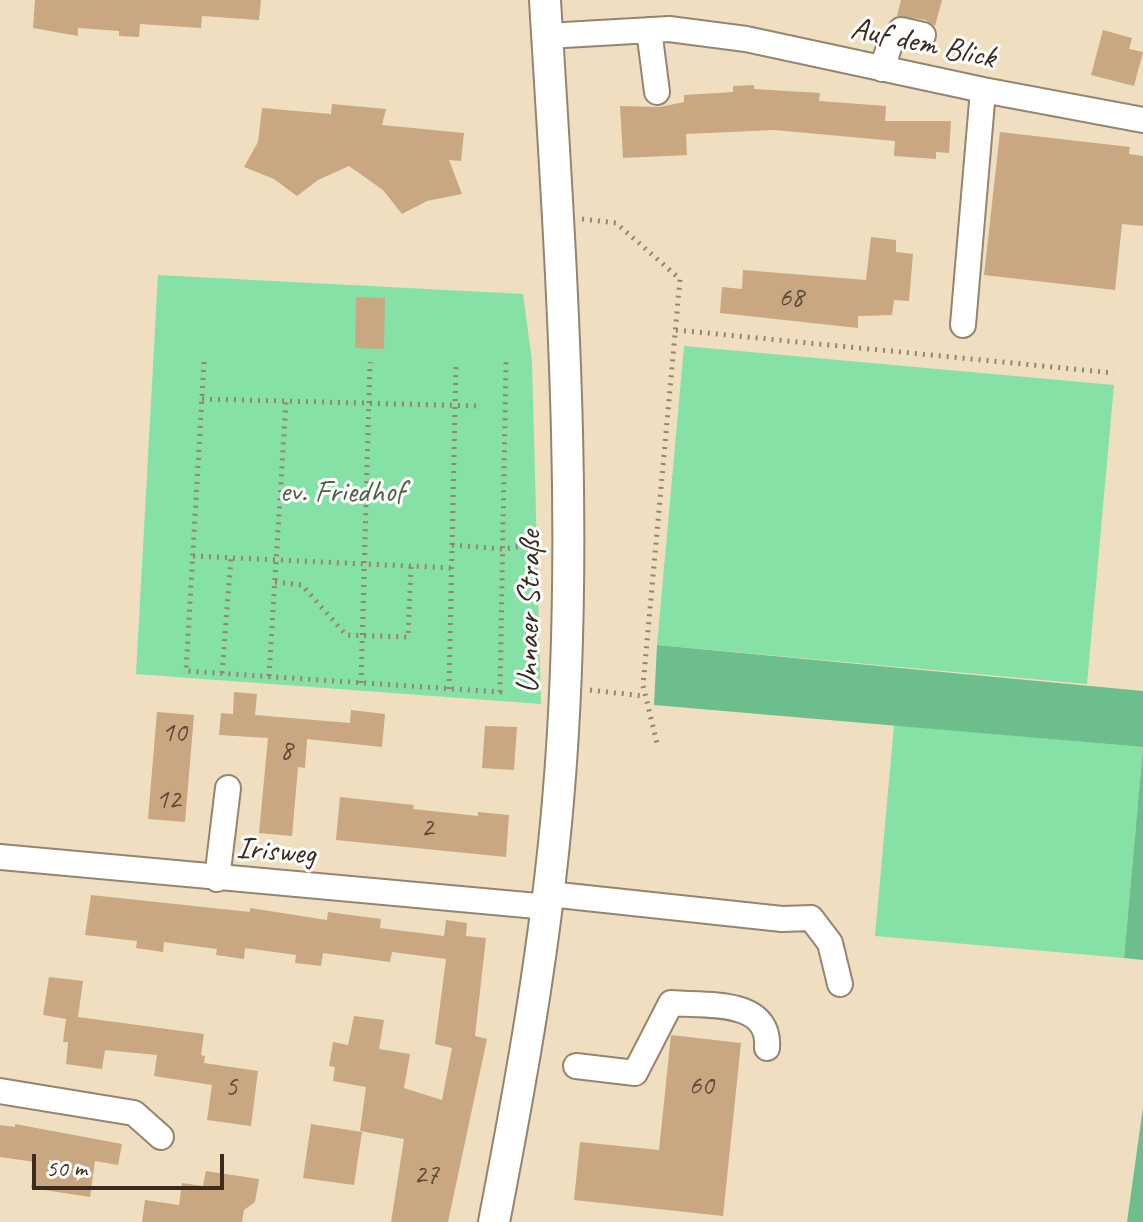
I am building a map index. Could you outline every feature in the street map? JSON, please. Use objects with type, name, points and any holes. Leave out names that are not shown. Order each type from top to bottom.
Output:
[{"type":"main road","name":"Unnaer Straße","points":[[494,1222],[526,1056],[549,900],[559,799],[569,575],[565,371],[545,0]]},
{"type":"street","name":"Auf dem Blick","points":[[547,36],[669,29],[746,39],[983,90],[1143,120]]},
{"type":"street","points":[[649,30],[657,92]]},
{"type":"street","points":[[882,69],[890,44],[901,30],[923,35]]},
{"type":"street","points":[[963,325],[983,90]]},
{"type":"street","points":[[217,879],[228,788]]},
{"type":"street","name":"Irisweg","points":[[0,857],[217,879],[549,900],[782,919],[811,918],[830,943],[840,984]]},
{"type":"street","points":[[576,1066],[635,1073],[671,1003],[744,1010],[760,1019],[768,1036],[767,1048]]},
{"type":"street","points":[[0,1091],[134,1113],[161,1137]]},
{"type":"path","points":[[582,219],[616,223],[680,279],[643,686],[657,743]]},
{"type":"path","points":[[676,330],[1114,373]]},
{"type":"path","points":[[204,362],[186,671],[500,692],[506,362]]},
{"type":"path","points":[[361,683],[370,362]]},
{"type":"path","points":[[449,689],[456,362]]},
{"type":"path","points":[[202,399],[480,406]]},
{"type":"path","points":[[269,676],[286,401]]},
{"type":"path","points":[[452,545],[503,549],[546,542]]},
{"type":"path","points":[[192,556],[452,568]]},
{"type":"path","points":[[222,673],[231,558]]},
{"type":"path","points":[[275,582],[302,585],[346,635],[408,637],[411,566]]},
{"type":"green space","name":"ev. Friedhof","points":[[158,275],[523,294],[532,361],[541,704],[136,674]]},
{"type":"green space","points":[[684,346],[1114,385],[1087,684],[657,645]]},
{"type":"green space","points":[[657,645],[1143,691],[1143,747],[654,705]]},
{"type":"green space","points":[[894,725],[1143,747],[1124,958],[875,936]]},
{"type":"green space","points":[[1143,747],[1143,960],[1124,958]]},
{"type":"green space","points":[[1143,1107],[1143,1222],[1127,1222]]},
{"type":"building","points":[[35,0],[261,0],[259,20],[202,16],[201,28],[140,24],[139,37],[119,36],[119,31],[78,28],[78,36],[33,28]]},
{"type":"building","points":[[901,0],[942,0],[935,26],[926,20],[897,16]]},
{"type":"building","points":[[1103,30],[1132,38],[1129,49],[1143,52],[1134,86],[1091,75]]},
{"type":"building","points":[[754,85],[754,89],[820,93],[819,101],[886,106],[885,121],[951,121],[949,153],[936,152],[936,159],[894,156],[895,141],[774,130],[686,134],[687,155],[623,158],[620,106],[660,107],[684,102],[684,95],[733,92],[733,86]]},
{"type":"building","points":[[332,104],[386,109],[382,125],[464,133],[461,161],[449,160],[462,194],[427,201],[402,214],[383,190],[349,166],[318,180],[297,196],[274,179],[244,167],[258,142],[262,108],[331,114]]},
{"type":"building","points":[[1000,132],[1130,147],[1129,154],[1143,156],[1143,226],[1122,224],[1115,290],[984,275]]},
{"type":"building","points":[[871,237],[896,240],[896,252],[913,254],[909,301],[894,300],[892,315],[858,316],[858,328],[720,313],[722,287],[742,289],[743,270],[866,280]]},
{"type":"building","points":[[356,297],[385,298],[384,349],[355,348]]},
{"type":"building","points":[[234,692],[257,694],[255,715],[350,723],[351,710],[385,714],[382,747],[307,739],[305,768],[298,767],[292,836],[259,833],[268,738],[219,735],[221,713],[233,714]]},
{"type":"building","points":[[157,712],[194,715],[185,822],[148,819]]},
{"type":"building","points":[[485,726],[517,727],[514,770],[482,768]]},
{"type":"building","points":[[340,797],[478,816],[478,812],[509,815],[506,857],[336,840]]},
{"type":"building","points":[[91,895],[250,912],[250,908],[327,920],[328,912],[381,919],[380,928],[444,936],[446,920],[467,923],[466,936],[486,938],[475,1036],[487,1039],[448,1222],[391,1222],[404,1139],[360,1131],[366,1087],[333,1081],[335,1067],[329,1066],[333,1042],[348,1045],[354,1016],[384,1020],[379,1049],[410,1054],[404,1088],[442,1100],[452,1048],[435,1044],[446,959],[392,952],[390,962],[323,953],[321,966],[295,963],[296,955],[245,948],[244,959],[216,955],[217,949],[164,942],[163,952],[136,948],[137,941],[85,935]]},
{"type":"building","points":[[49,977],[83,981],[78,1017],[204,1034],[201,1055],[205,1056],[204,1063],[258,1071],[251,1126],[207,1120],[212,1085],[154,1076],[157,1055],[105,1050],[102,1069],[66,1064],[68,1042],[63,1042],[66,1019],[43,1015]]},
{"type":"building","points":[[671,1035],[741,1043],[723,1216],[574,1200],[580,1142],[659,1150]]},
{"type":"building","points":[[15,1124],[122,1144],[118,1165],[95,1161],[90,1197],[31,1188],[35,1162],[0,1157],[0,1125],[15,1127]]},
{"type":"building","points":[[311,1124],[362,1132],[354,1185],[303,1178]]},
{"type":"building","points":[[206,1171],[259,1179],[255,1202],[244,1210],[242,1222],[142,1222],[145,1200],[179,1205],[182,1183],[203,1186]]}]
